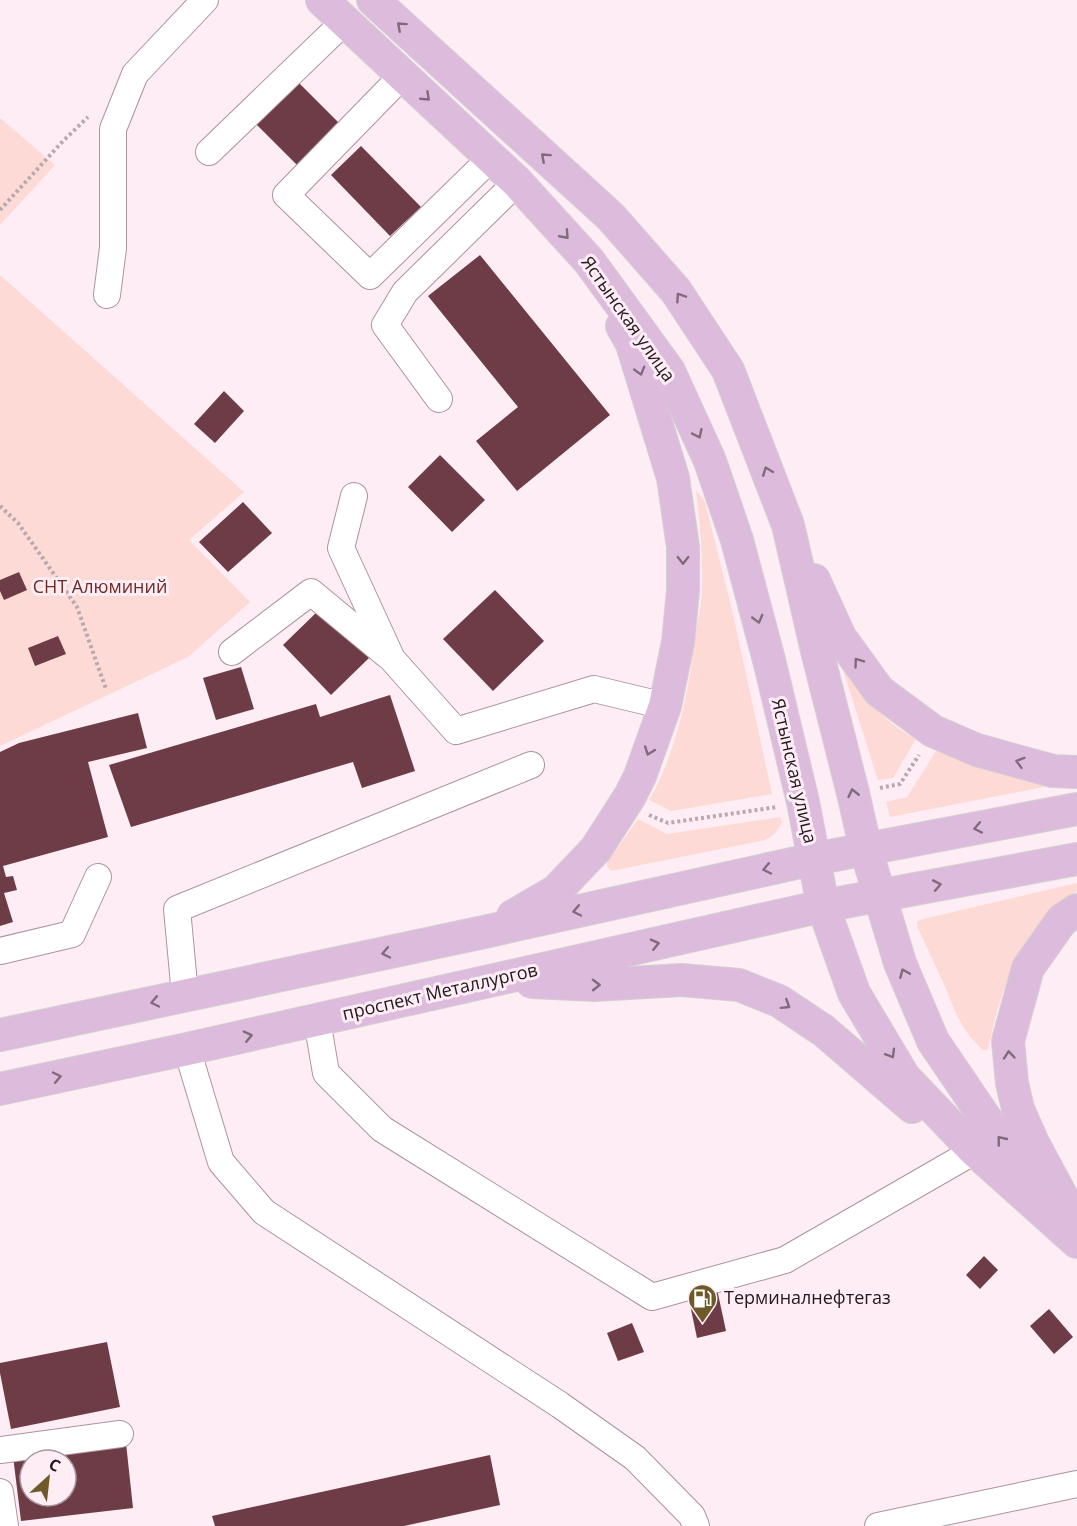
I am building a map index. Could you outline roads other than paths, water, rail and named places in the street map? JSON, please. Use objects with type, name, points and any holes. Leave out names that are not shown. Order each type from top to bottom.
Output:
[{"type":"main road","points":[[373,0],[611,217],[676,291],[728,370],[788,525],[840,638],[879,691],[933,731],[977,750],[1053,771],[1077,772]]},
{"type":"main road","name":"Ястынская улица","points":[[333,10],[517,182],[589,261],[669,371],[710,461],[737,540],[803,802],[823,906],[854,993],[904,1077],[972,1148],[1077,1243]]},
{"type":"main road","points":[[484,932],[556,891],[596,849],[640,776],[665,706],[678,642],[683,591],[683,547],[673,478],[632,344],[589,261]]},
{"type":"main road","points":[[788,525],[866,850],[900,963],[933,1041],[992,1128],[1077,1235]]},
{"type":"main road","points":[[0,1035],[814,859],[1077,809]]},
{"type":"main road","name":"проспект Металлургов","points":[[0,1089],[823,906],[1077,859]]},
{"type":"main road","points":[[1077,910],[1062,920],[1028,968],[1008,1041],[1012,1083],[1018,1109],[1033,1143],[1077,1225]]},
{"type":"main road","points":[[495,980],[594,985],[682,980],[739,985],[779,1001],[824,1031],[895,1092],[964,1157],[1077,1243]]},
{"type":"lane","points":[[107,295],[113,248],[113,129],[135,74],[205,0]]},
{"type":"lane","points":[[209,152],[333,10]]},
{"type":"lane","points":[[403,75],[286,195],[370,276],[490,158]]},
{"type":"lane","points":[[439,399],[385,325],[405,292],[517,182]]},
{"type":"lane","points":[[354,496],[341,548],[392,659]]},
{"type":"lane","points":[[232,652],[311,592],[392,659],[456,731],[594,689],[665,706]]},
{"type":"lane","points":[[185,995],[177,909],[531,765]]},
{"type":"lane","points":[[0,951],[72,934],[98,877]]},
{"type":"lane","points":[[317,1020],[326,1073],[382,1129],[652,1297],[785,1260],[964,1157]]},
{"type":"lane","points":[[188,1049],[221,1162],[264,1212],[551,1398],[634,1458],[692,1516],[696,1526]]},
{"type":"lane","points":[[0,1450],[120,1434]]},
{"type":"lane","points":[[878,1526],[1077,1484]]},
{"type":"lane","points":[[0,1492],[5,1526]]},
{"type":"place","name":"Терминалнефтегаз","points":[[703,1324]]},
{"type":"park label","name":"СНТ Алюминий","points":[[100,587]]}]
